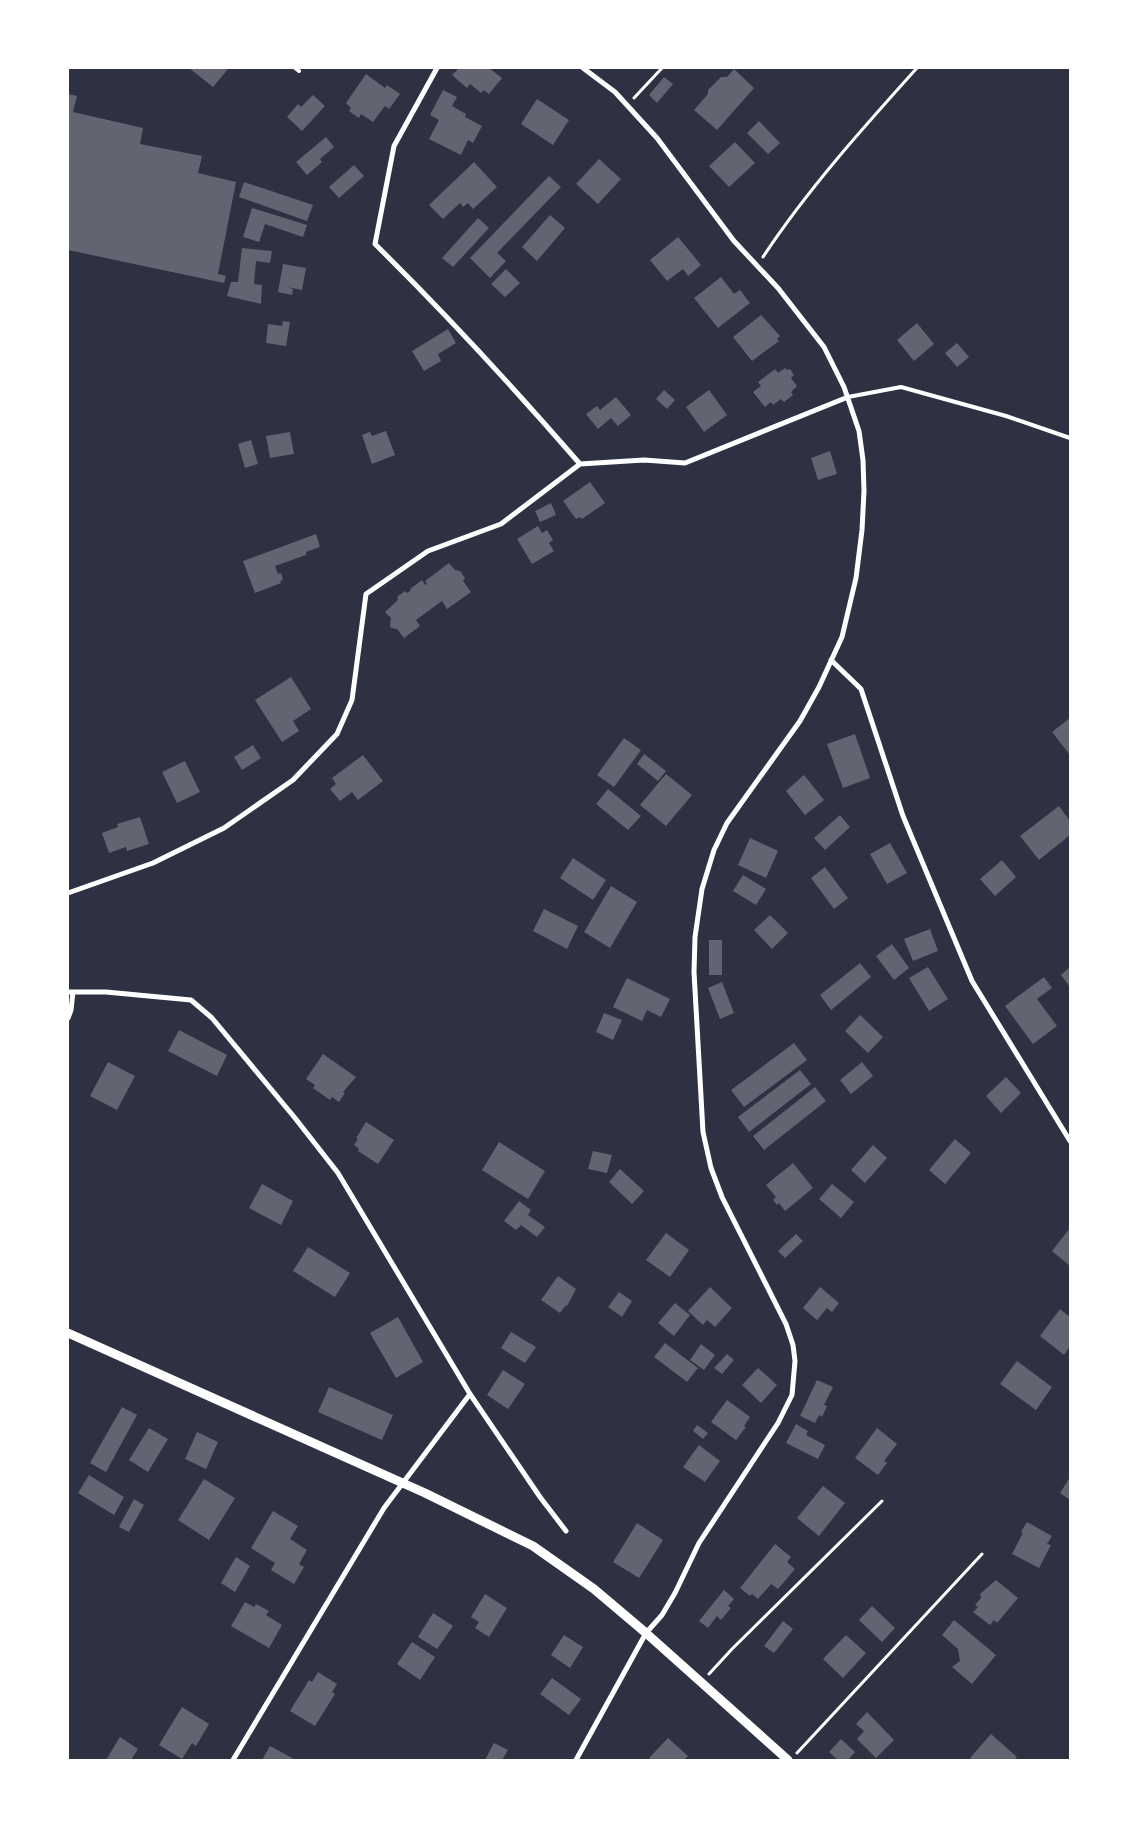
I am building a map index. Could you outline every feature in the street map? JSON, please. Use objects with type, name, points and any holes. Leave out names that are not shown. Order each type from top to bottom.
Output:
[{"type":"street","points":[[437,68],[394,146],[375,244],[440,309],[519,393],[580,464]]},
{"type":"street","points":[[576,1760],[646,1633],[662,1615],[675,1593],[699,1543],[778,1424],[792,1395],[795,1361],[793,1345],[786,1324],[722,1197],[711,1168],[704,1132],[694,972],[695,936],[702,889],[714,850],[727,823],[800,722],[842,637],[854,587],[862,530],[864,491],[863,460],[859,431],[848,397],[824,347],[778,288],[734,241],[658,138],[615,92],[583,68]]},
{"type":"street","points":[[68,893],[153,863],[224,828],[293,780],[337,734],[352,700],[366,594],[428,551],[501,524],[580,464],[644,460],[685,463],[848,397]]},
{"type":"street","points":[[831,660],[861,689],[904,816],[972,981],[1070,1137]]},
{"type":"street","points":[[68,1018],[71,1010],[70,992],[106,992],[191,1000],[212,1018],[338,1173],[470,1394],[540,1498],[566,1531]]},
{"type":"street","points":[[68,1333],[404,1483],[533,1546],[594,1589],[702,1682],[788,1760]]},
{"type":"street","points":[[233,1760],[384,1508],[470,1394]]},
{"type":"lane","points":[[848,397],[901,387],[1006,416],[1070,438]]},
{"type":"path","points":[[628,106],[662,68]]},
{"type":"path","points":[[758,266],[780,231],[847,146],[917,68]]},
{"type":"path","points":[[702,1682],[732,1649],[882,1500]]},
{"type":"path","points":[[797,1753],[982,1554]]},
{"type":"building","points":[[189,68],[226,68],[228,69],[213,87]]},
{"type":"building","points":[[459,68],[489,68],[502,78],[489,94],[484,90],[481,93],[470,84],[467,88],[452,75]]},
{"type":"building","points":[[734,69],[754,88],[717,130],[694,110],[708,94],[708,90],[721,77],[727,77]]},
{"type":"building","points":[[366,74],[385,88],[387,85],[400,94],[389,109],[385,106],[373,122],[361,114],[359,118],[349,111],[351,108],[346,103]]},
{"type":"building","points":[[664,77],[673,84],[657,103],[649,95]]},
{"type":"building","points":[[443,90],[457,97],[452,106],[466,114],[465,117],[482,126],[473,143],[468,140],[461,155],[429,139],[439,120],[430,115]]},
{"type":"building","points":[[68,94],[77,96],[73,112],[143,128],[140,144],[202,156],[198,173],[236,182],[218,274],[226,276],[224,283],[68,250]]},
{"type":"building","points":[[313,95],[325,106],[302,131],[287,117],[298,104],[301,107]]},
{"type":"building","points":[[537,99],[569,120],[553,145],[521,124]]},
{"type":"building","points":[[759,121],[780,143],[768,154],[747,133]]},
{"type":"building","points":[[326,137],[334,147],[320,159],[322,162],[307,175],[296,162]]},
{"type":"building","points":[[735,142],[755,163],[729,187],[709,166]]},
{"type":"building","points":[[599,159],[621,179],[598,204],[576,184]]},
{"type":"building","points":[[474,162],[497,187],[473,209],[468,203],[463,207],[460,203],[443,219],[429,205]]},
{"type":"building","points":[[354,165],[364,176],[339,198],[329,187]]},
{"type":"building","points":[[549,176],[561,187],[497,253],[506,261],[490,278],[470,258]]},
{"type":"building","points":[[244,182],[313,205],[307,221],[239,197]]},
{"type":"building","points":[[252,208],[307,225],[303,237],[265,224],[259,242],[243,237]]},
{"type":"building","points":[[550,215],[565,228],[537,261],[522,247]]},
{"type":"building","points":[[478,218],[489,228],[453,267],[442,258]]},
{"type":"building","points":[[678,237],[701,265],[688,276],[683,269],[667,281],[650,260]]},
{"type":"building","points":[[242,248],[272,251],[270,263],[256,261],[254,284],[262,285],[261,304],[227,296],[231,282],[238,282]]},
{"type":"building","points":[[283,264],[306,268],[302,290],[286,287],[293,289],[292,295],[278,292]]},
{"type":"building","points":[[506,269],[520,283],[505,297],[491,284]]},
{"type":"building","points":[[721,277],[734,294],[740,290],[750,303],[718,328],[694,298]]},
{"type":"building","points":[[761,315],[780,336],[777,339],[779,341],[752,361],[733,337]]},
{"type":"building","points":[[283,321],[290,322],[286,346],[266,343],[268,324],[282,326]]},
{"type":"building","points":[[917,323],[934,344],[914,361],[897,340]]},
{"type":"building","points":[[448,329],[456,343],[438,354],[441,361],[424,371],[412,351]]},
{"type":"building","points":[[957,343],[969,357],[957,367],[945,353]]},
{"type":"building","points":[[785,368],[787,370],[790,369],[794,375],[791,378],[797,386],[791,392],[793,395],[784,402],[781,399],[773,405],[771,402],[765,407],[753,392],[761,386],[758,382],[775,369],[778,373]]},
{"type":"building","points":[[664,390],[675,400],[667,409],[656,399]]},
{"type":"building","points":[[709,390],[727,415],[704,432],[686,407]]},
{"type":"building","points":[[616,397],[631,415],[618,426],[611,418],[598,429],[586,414],[597,406],[600,410]]},
{"type":"building","points":[[386,431],[395,455],[372,464],[362,435],[370,432],[372,436]]},
{"type":"building","points":[[290,432],[294,454],[270,458],[266,436]]},
{"type":"building","points":[[251,440],[258,464],[245,468],[238,444]]},
{"type":"building","points":[[830,451],[837,474],[818,480],[811,458]]},
{"type":"building","points":[[590,482],[605,503],[582,519],[580,517],[576,519],[563,501]]},
{"type":"building","points":[[551,503],[556,515],[540,522],[535,511]]},
{"type":"building","points":[[538,526],[542,533],[547,530],[553,540],[549,543],[554,551],[532,564],[517,539]]},
{"type":"building","points":[[316,534],[320,547],[306,552],[306,555],[275,566],[278,574],[281,573],[283,580],[280,581],[281,583],[255,593],[243,561]]},
{"type":"building","points":[[449,563],[455,570],[460,571],[465,578],[463,581],[471,592],[447,609],[442,601],[416,620],[420,626],[404,638],[397,629],[391,628],[391,618],[385,612],[398,600],[397,597],[405,591],[407,593],[422,580],[425,585],[427,584],[425,581]]},
{"type":"building","points":[[291,677],[311,709],[293,721],[299,731],[282,742],[255,700]]},
{"type":"building","points":[[1070,718],[1070,755],[1052,732]]},
{"type":"building","points":[[855,734],[870,778],[843,788],[827,744]]},
{"type":"building","points":[[624,738],[641,750],[614,787],[597,775]]},
{"type":"building","points":[[253,745],[261,758],[242,770],[234,757]]},
{"type":"building","points":[[644,754],[666,771],[658,781],[637,764]]},
{"type":"building","points":[[363,755],[383,781],[358,800],[352,792],[340,801],[330,789],[336,784],[332,778]]},
{"type":"building","points":[[185,761],[200,792],[177,803],[162,772]]},
{"type":"building","points":[[666,774],[692,795],[666,826],[640,805]]},
{"type":"building","points":[[804,775],[824,800],[805,815],[786,791]]},
{"type":"building","points":[[608,789],[641,816],[628,830],[596,804]]},
{"type":"building","points":[[1059,806],[1070,821],[1070,835],[1039,860],[1020,836]]},
{"type":"building","points":[[840,815],[850,827],[825,850],[814,838]]},
{"type":"building","points":[[140,817],[149,844],[127,851],[126,847],[109,853],[102,833],[118,827],[117,824]]},
{"type":"building","points":[[750,838],[778,851],[766,878],[738,865]]},
{"type":"building","points":[[890,843],[907,873],[887,884],[870,854]]},
{"type":"building","points":[[573,858],[606,880],[593,900],[560,878]]},
{"type":"building","points":[[1002,860],[1016,877],[995,896],[980,879]]},
{"type":"building","points":[[825,867],[848,898],[834,909],[811,878]]},
{"type":"building","points":[[743,875],[766,889],[756,905],[733,891]]},
{"type":"building","points":[[611,886],[637,902],[610,948],[584,932]]},
{"type":"building","points":[[544,909],[578,926],[567,949],[533,931]]},
{"type":"building","points":[[770,915],[788,933],[772,949],[754,930]]},
{"type":"building","points":[[930,929],[938,951],[913,961],[904,939]]},
{"type":"building","points":[[709,940],[722,940],[722,975],[709,975]]},
{"type":"building","points":[[892,944],[909,968],[894,980],[876,956]]},
{"type":"building","points":[[860,963],[871,977],[831,1010],[820,995]]},
{"type":"building","points":[[928,967],[948,999],[929,1011],[909,978]]},
{"type":"building","points":[[1070,967],[1070,987],[1061,975]]},
{"type":"building","points":[[1044,977],[1052,988],[1037,999],[1057,1026],[1033,1044],[1005,1006]]},
{"type":"building","points":[[627,978],[670,999],[661,1017],[647,1010],[642,1021],[613,1007]]},
{"type":"building","points":[[722,982],[734,1013],[720,1019],[708,988]]},
{"type":"building","points":[[604,1013],[622,1020],[613,1040],[596,1032]]},
{"type":"building","points":[[860,1015],[883,1037],[868,1053],[845,1031]]},
{"type":"building","points":[[179,1030],[227,1055],[217,1076],[168,1051]]},
{"type":"building","points":[[794,1043],[807,1060],[744,1107],[731,1090]]},
{"type":"building","points":[[323,1054],[356,1077],[343,1092],[345,1093],[339,1102],[332,1097],[330,1100],[313,1088],[315,1085],[306,1079]]},
{"type":"building","points":[[108,1062],[135,1076],[117,1110],[90,1096]]},
{"type":"building","points":[[862,1062],[873,1076],[851,1094],[840,1080]]},
{"type":"building","points":[[800,1070],[811,1084],[749,1132],[738,1117]]},
{"type":"building","points":[[1006,1077],[1021,1093],[1001,1113],[986,1096]]},
{"type":"building","points":[[815,1087],[826,1101],[764,1150],[753,1136]]},
{"type":"building","points":[[366,1122],[394,1140],[378,1164],[358,1151],[359,1149],[354,1145]]},
{"type":"building","points":[[955,1139],[971,1153],[945,1184],[929,1170]]},
{"type":"building","points":[[499,1142],[545,1171],[528,1199],[482,1170]]},
{"type":"building","points":[[873,1145],[887,1158],[865,1183],[851,1170]]},
{"type":"building","points":[[593,1151],[612,1155],[607,1173],[588,1169]]},
{"type":"building","points":[[793,1163],[813,1188],[785,1211],[779,1203],[777,1205],[773,1200],[776,1197],[766,1185]]},
{"type":"building","points":[[620,1169],[644,1191],[632,1204],[609,1182]]},
{"type":"building","points":[[262,1184],[293,1201],[281,1225],[249,1208]]},
{"type":"building","points":[[832,1184],[854,1202],[841,1218],[819,1199]]},
{"type":"building","points":[[519,1201],[531,1210],[528,1215],[545,1227],[537,1237],[521,1225],[516,1230],[504,1221]]},
{"type":"building","points":[[1070,1228],[1070,1266],[1052,1251]]},
{"type":"building","points":[[666,1233],[689,1250],[670,1277],[646,1260]]},
{"type":"building","points":[[796,1234],[803,1241],[785,1258],[778,1251]]},
{"type":"building","points":[[308,1247],[350,1273],[335,1297],[293,1271]]},
{"type":"building","points":[[558,1276],[576,1289],[567,1306],[560,1313],[541,1300]]},
{"type":"building","points":[[710,1287],[732,1308],[715,1327],[707,1320],[703,1325],[688,1311]]},
{"type":"building","points":[[820,1287],[839,1303],[832,1312],[827,1308],[817,1320],[803,1308]]},
{"type":"building","points":[[619,1292],[632,1301],[622,1317],[608,1307]]},
{"type":"building","points":[[675,1303],[690,1315],[674,1336],[658,1323]]},
{"type":"building","points":[[1060,1309],[1070,1317],[1070,1346],[1064,1355],[1040,1336]]},
{"type":"building","points":[[398,1317],[423,1362],[396,1378],[370,1333]]},
{"type":"building","points":[[511,1332],[536,1347],[525,1363],[501,1348]]},
{"type":"building","points":[[665,1343],[698,1368],[687,1382],[654,1357]]},
{"type":"building","points":[[701,1344],[715,1355],[704,1370],[690,1360]]},
{"type":"building","points":[[727,1354],[734,1360],[722,1374],[714,1368]]},
{"type":"building","points":[[1017,1361],[1052,1387],[1036,1410],[1000,1384]]},
{"type":"building","points":[[758,1368],[777,1385],[761,1403],[742,1385]]},
{"type":"building","points":[[503,1370],[525,1384],[508,1409],[487,1395]]},
{"type":"building","points":[[817,1380],[833,1387],[824,1405],[827,1406],[822,1417],[819,1415],[815,1423],[800,1416]]},
{"type":"building","points":[[329,1387],[393,1415],[382,1440],[318,1412]]},
{"type":"building","points":[[727,1400],[750,1417],[744,1426],[746,1427],[736,1440],[711,1422]]},
{"type":"building","points":[[122,1407],[137,1415],[106,1472],[90,1463]]},
{"type":"building","points":[[796,1424],[808,1431],[806,1435],[825,1445],[818,1459],[786,1443]]},
{"type":"building","points":[[697,1425],[708,1433],[703,1439],[693,1431]]},
{"type":"building","points":[[149,1428],[168,1439],[148,1472],[129,1460]]},
{"type":"building","points":[[877,1428],[897,1444],[884,1461],[887,1463],[878,1475],[855,1458]]},
{"type":"building","points":[[197,1432],[218,1442],[206,1469],[185,1459]]},
{"type":"building","points":[[699,1445],[720,1461],[705,1482],[683,1467]]},
{"type":"building","points":[[89,1475],[124,1497],[114,1515],[78,1493]]},
{"type":"building","points":[[1070,1477],[1070,1500],[1060,1493]]},
{"type":"building","points":[[204,1479],[235,1498],[209,1540],[178,1520]]},
{"type":"building","points":[[823,1486],[845,1503],[819,1536],[797,1518]]},
{"type":"building","points":[[134,1499],[144,1505],[129,1532],[119,1527]]},
{"type":"building","points":[[273,1511],[298,1526],[290,1539],[307,1550],[299,1564],[304,1567],[294,1584],[271,1570],[275,1563],[251,1548]]},
{"type":"building","points":[[1027,1522],[1052,1536],[1047,1544],[1051,1545],[1039,1568],[1012,1554]]},
{"type":"building","points":[[637,1523],[663,1540],[639,1578],[613,1562]]},
{"type":"building","points":[[775,1544],[791,1557],[787,1562],[795,1569],[778,1589],[771,1584],[758,1599],[752,1594],[750,1596],[740,1588]]},
{"type":"building","points":[[236,1557],[250,1566],[235,1592],[221,1583]]},
{"type":"building","points":[[996,1580],[1018,1598],[997,1623],[994,1620],[990,1625],[973,1612],[978,1607],[975,1605],[981,1598],[980,1594]]},
{"type":"building","points":[[724,1590],[734,1599],[728,1606],[731,1608],[721,1620],[717,1616],[708,1628],[699,1621]]},
{"type":"building","points":[[485,1594],[507,1608],[489,1637],[475,1628],[479,1622],[471,1617]]},
{"type":"building","points":[[245,1602],[254,1607],[256,1604],[269,1611],[266,1615],[282,1625],[269,1648],[231,1626]]},
{"type":"building","points":[[872,1606],[895,1628],[882,1642],[859,1620]]},
{"type":"building","points":[[433,1613],[453,1626],[437,1649],[418,1637]]},
{"type":"building","points":[[954,1620],[996,1655],[972,1684],[952,1667],[960,1661],[958,1649],[942,1635]]},
{"type":"building","points":[[783,1621],[793,1629],[774,1653],[764,1646]]},
{"type":"building","points":[[564,1635],[583,1647],[570,1668],[551,1655]]},
{"type":"building","points":[[846,1635],[866,1653],[843,1678],[823,1659]]},
{"type":"building","points":[[412,1642],[435,1657],[420,1680],[397,1664]]},
{"type":"building","points":[[318,1672],[337,1684],[332,1692],[335,1694],[315,1726],[290,1711],[309,1680],[312,1682]]},
{"type":"building","points":[[552,1678],[581,1699],[569,1715],[540,1694]]},
{"type":"building","points":[[182,1707],[209,1724],[196,1746],[192,1743],[182,1759],[159,1745]]},
{"type":"building","points":[[867,1712],[894,1740],[876,1758],[857,1739],[864,1731],[856,1724]]},
{"type":"building","points":[[991,1734],[1017,1757],[1014,1760],[972,1760],[970,1758]]},
{"type":"building","points":[[120,1737],[138,1749],[131,1760],[106,1760]]},
{"type":"building","points":[[668,1738],[688,1756],[684,1760],[652,1760],[649,1758]]},
{"type":"building","points":[[841,1739],[855,1752],[848,1760],[838,1760],[829,1752]]},
{"type":"building","points":[[494,1743],[508,1750],[502,1760],[485,1760]]},
{"type":"building","points":[[270,1746],[296,1760],[262,1760]]}]
